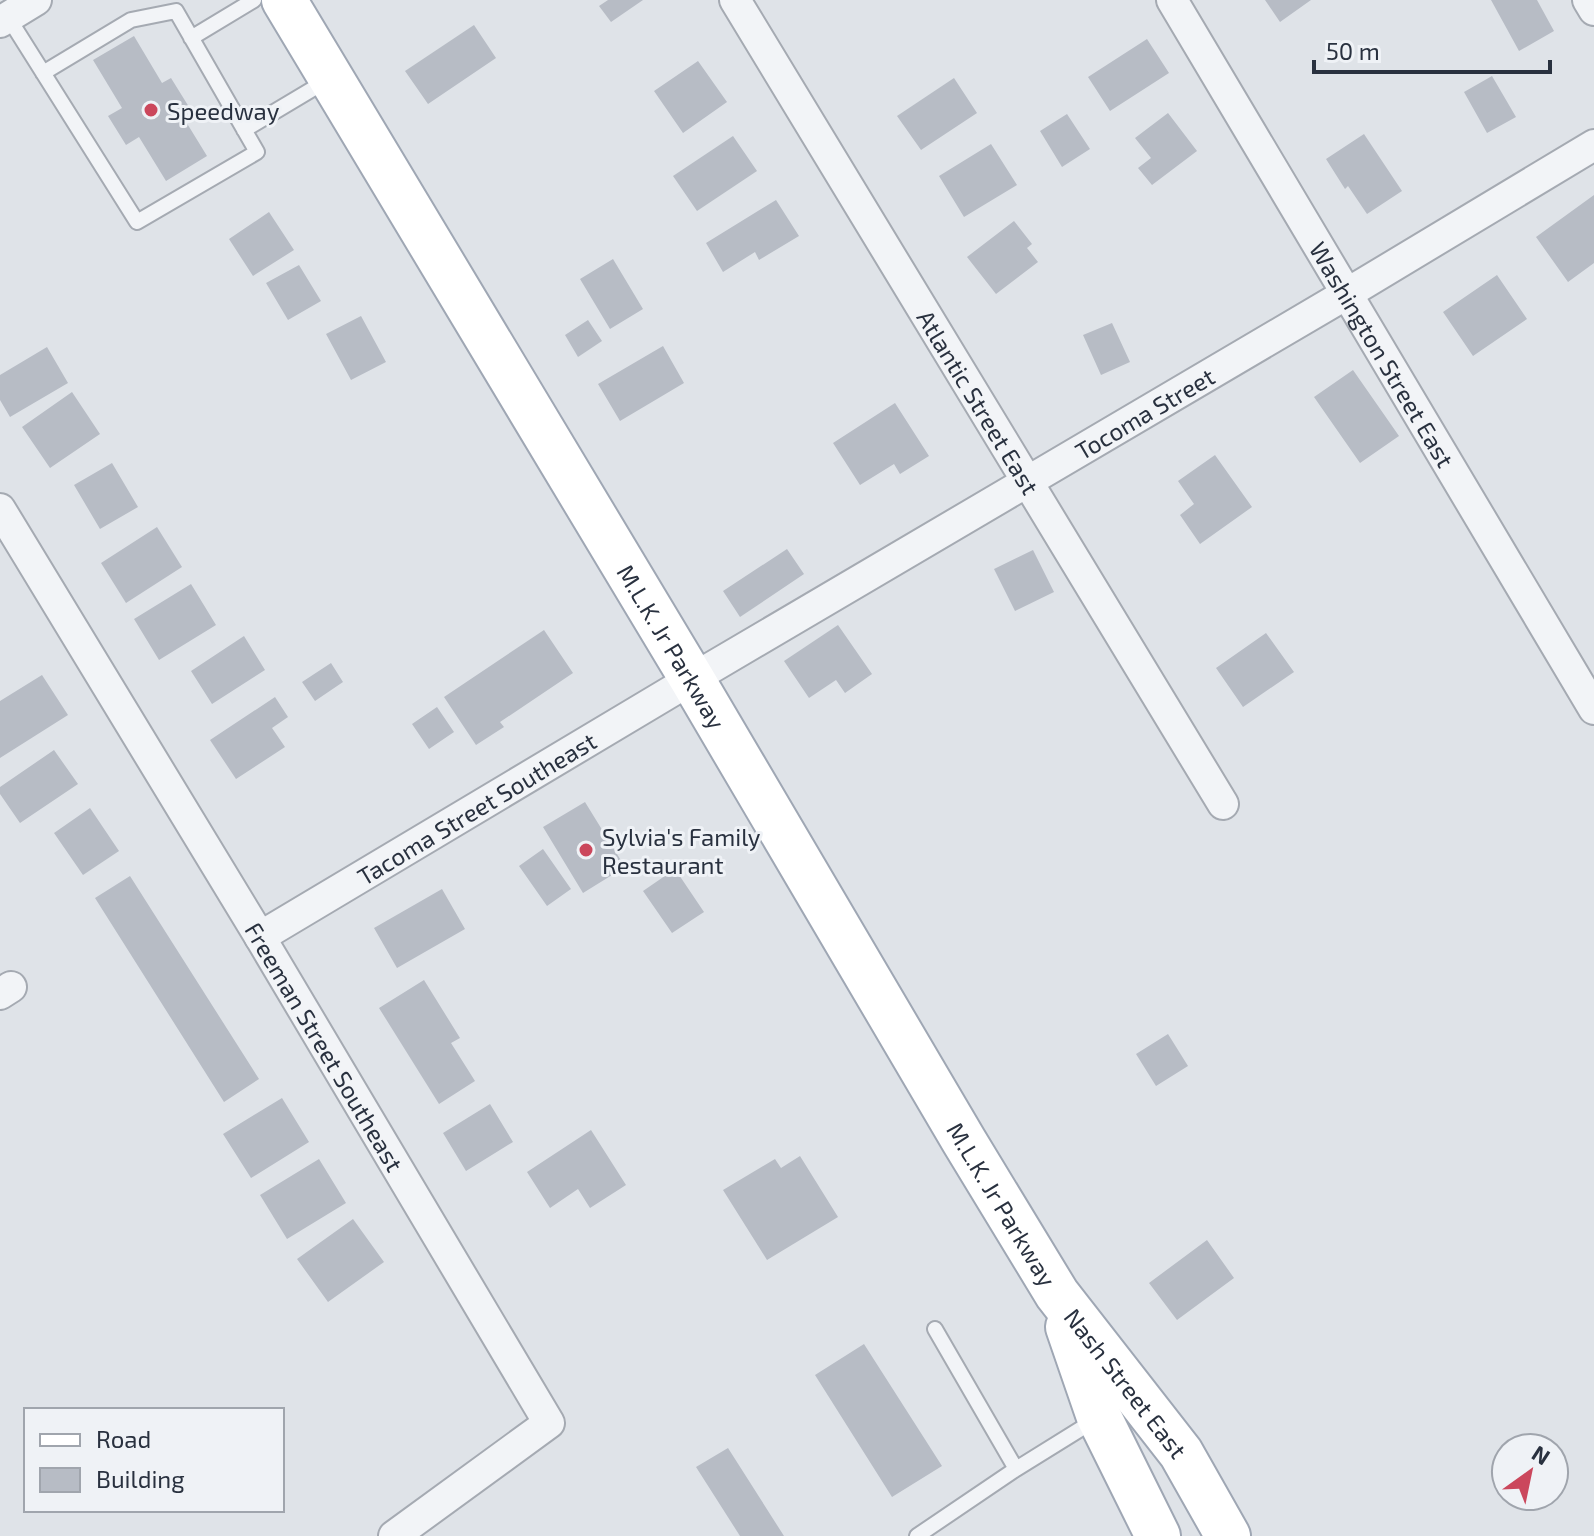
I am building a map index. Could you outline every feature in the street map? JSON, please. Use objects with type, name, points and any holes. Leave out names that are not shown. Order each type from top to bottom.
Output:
[{"type":"main road","name":"M.L.K. Jr Parkway","points":[[284,0],[1057,1294]]},
{"type":"main road","name":"Nash Street East","points":[[1057,1294],[1099,1417],[1158,1536]]},
{"type":"main road","name":"Nash Street East","points":[[1057,1294],[1181,1453],[1228,1536]]},
{"type":"street","points":[[4,20],[36,0]]},
{"type":"street","name":"Atlantic Street East","points":[[735,0],[1223,804]]},
{"type":"street","name":"Washington Street East","points":[[1172,0],[1594,709]]},
{"type":"street","points":[[1588,0],[1594,10]]},
{"type":"street","name":"Tocoma Street","points":[[692,679],[1594,145]]},
{"type":"street","name":"Freeman Street Southeast","points":[[0,509],[260,937],[549,1423],[394,1536]]},
{"type":"street","name":"Tacoma Street Southeast","points":[[260,937],[692,679]]},
{"type":"lane","points":[[191,38],[254,0]]},
{"type":"lane","points":[[4,20],[43,73],[137,222],[257,152],[176,11],[131,20],[43,73]]},
{"type":"lane","points":[[244,130],[331,78]]},
{"type":"lane","points":[[935,1329],[1016,1469]]},
{"type":"lane","points":[[917,1536],[1099,1417]]},
{"type":"building","points":[[608,0],[643,0],[611,22],[599,6]]},
{"type":"building","points":[[1265,0],[1311,0],[1280,22]]},
{"type":"building","points":[[1491,0],[1537,0],[1554,31],[1519,51]]},
{"type":"building","points":[[474,25],[496,58],[428,104],[405,71]]},
{"type":"building","name":"Speedway","points":[[134,36],[162,83],[171,78],[189,107],[180,112],[207,156],[166,181],[139,137],[126,145],[108,116],[122,108],[93,60]]},
{"type":"building","points":[[1147,39],[1169,73],[1110,111],[1088,77]]},
{"type":"building","points":[[698,61],[727,102],[683,133],[654,91]]},
{"type":"building","points":[[1492,76],[1516,117],[1487,133],[1464,92]]},
{"type":"building","points":[[954,78],[977,113],[921,150],[897,116]]},
{"type":"building","points":[[1168,113],[1197,151],[1152,185],[1138,168],[1151,158],[1135,138]]},
{"type":"building","points":[[1067,114],[1090,149],[1062,167],[1040,131]]},
{"type":"building","points":[[1364,134],[1402,191],[1367,214],[1348,186],[1345,189],[1326,159]]},
{"type":"building","points":[[733,136],[757,171],[697,211],[673,176]]},
{"type":"building","points":[[991,144],[1017,185],[964,217],[939,176]]},
{"type":"building","points":[[1594,195],[1594,263],[1568,282],[1536,237]]},
{"type":"building","points":[[776,200],[799,236],[759,260],[755,252],[723,272],[706,243]]},
{"type":"building","points":[[269,212],[294,250],[253,276],[229,239]]},
{"type":"building","points":[[1014,221],[1032,244],[1027,248],[1038,262],[996,294],[967,257]]},
{"type":"building","points":[[613,259],[643,309],[610,329],[580,279]]},
{"type":"building","points":[[299,265],[321,301],[288,320],[266,283]]},
{"type":"building","points":[[1497,275],[1527,319],[1473,356],[1443,312]]},
{"type":"building","points":[[361,316],[386,362],[351,380],[326,334]]},
{"type":"building","points":[[588,320],[602,341],[578,357],[565,335]]},
{"type":"building","points":[[1112,323],[1130,362],[1101,375],[1083,335]]},
{"type":"building","points":[[663,346],[684,383],[620,421],[598,384]]},
{"type":"building","points":[[47,347],[68,383],[10,417],[0,400],[0,375]]},
{"type":"building","points":[[1353,370],[1399,436],[1360,463],[1314,397]]},
{"type":"building","points":[[72,392],[100,434],[50,468],[22,427]]},
{"type":"building","points":[[895,403],[929,456],[900,474],[894,464],[860,485],[833,443]]},
{"type":"building","points":[[1215,455],[1252,507],[1200,544],[1180,515],[1194,504],[1178,481]]},
{"type":"building","points":[[112,463],[138,507],[100,529],[74,485]]},
{"type":"building","points":[[157,527],[182,567],[126,603],[101,563]]},
{"type":"building","points":[[787,549],[804,574],[740,617],[723,591]]},
{"type":"building","points":[[1033,550],[1054,592],[1015,611],[994,569]]},
{"type":"building","points":[[191,584],[216,625],[159,660],[134,619]]},
{"type":"building","points":[[838,625],[872,674],[845,693],[836,680],[809,698],[784,661]]},
{"type":"building","points":[[544,630],[573,673],[500,722],[504,727],[476,745],[444,697]]},
{"type":"building","points":[[1266,633],[1294,672],[1243,707],[1216,668]]},
{"type":"building","points":[[244,636],[265,670],[212,704],[191,671]]},
{"type":"building","points":[[331,663],[343,682],[315,701],[302,682]]},
{"type":"building","points":[[42,675],[68,715],[0,758],[0,701]]},
{"type":"building","points":[[275,697],[288,717],[272,728],[285,747],[236,779],[210,740]]},
{"type":"building","points":[[437,707],[454,732],[429,749],[412,724]]},
{"type":"building","points":[[54,750],[78,784],[20,823],[0,794],[0,787]]},
{"type":"building","points":[[585,802],[625,867],[583,893],[543,827]]},
{"type":"building","points":[[90,808],[119,851],[83,875],[54,833]]},
{"type":"building","points":[[543,849],[571,889],[547,906],[519,866]]},
{"type":"building","points":[[675,869],[704,912],[672,933],[643,891]]},
{"type":"building","points":[[130,876],[259,1079],[224,1102],[95,898]]},
{"type":"building","points":[[442,889],[465,929],[397,968],[374,928]]},
{"type":"building","points":[[424,980],[460,1038],[451,1043],[475,1081],[439,1104],[379,1008]]},
{"type":"building","points":[[1168,1034],[1188,1066],[1156,1086],[1136,1054]]},
{"type":"building","points":[[282,1098],[309,1142],[251,1178],[223,1134]]},
{"type":"building","points":[[490,1104],[513,1142],[466,1171],[443,1133]]},
{"type":"building","points":[[591,1130],[626,1185],[590,1208],[578,1189],[550,1208],[527,1172]]},
{"type":"building","points":[[800,1156],[838,1217],[767,1260],[723,1190],[775,1159],[781,1168]]},
{"type":"building","points":[[319,1159],[346,1203],[287,1239],[260,1195]]},
{"type":"building","points":[[353,1219],[384,1262],[328,1302],[297,1259]]},
{"type":"building","points":[[1207,1240],[1234,1278],[1177,1320],[1149,1283]]},
{"type":"building","points":[[864,1344],[942,1466],[892,1497],[815,1375]]},
{"type":"building","points":[[728,1448],[784,1536],[740,1536],[696,1467]]},
{"type":"place","name":"Speedway","points":[[151,110]]},
{"type":"place","name":"Sylvia's Family Restaurant","points":[[586,850]]}]
